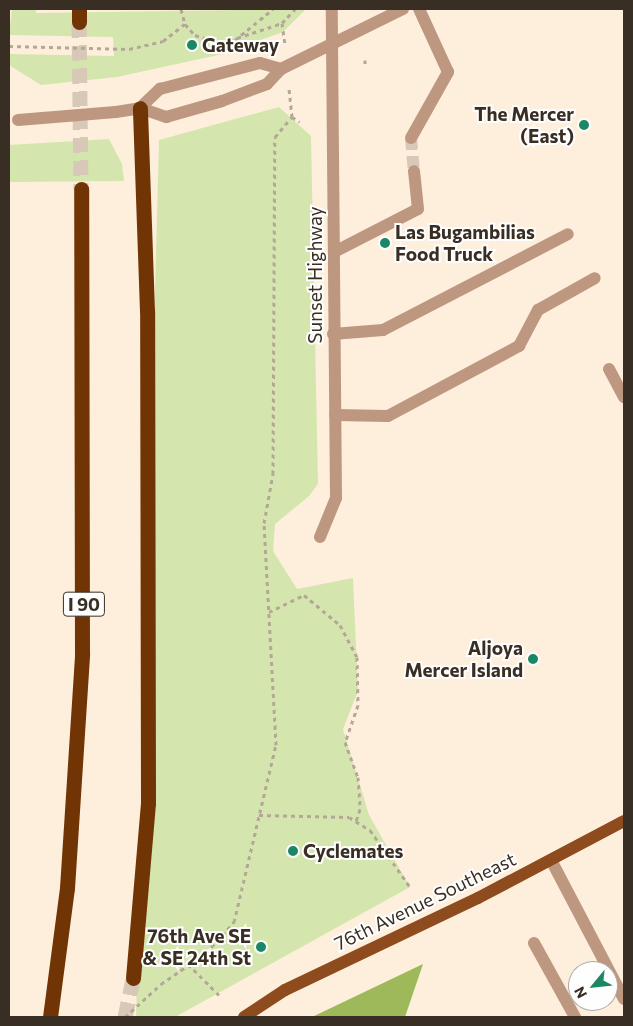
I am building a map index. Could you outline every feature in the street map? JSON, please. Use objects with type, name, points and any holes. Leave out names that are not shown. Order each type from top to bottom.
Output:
[{"type":"highway","points":[[133,978],[148,803],[148,321],[140,108]]},
{"type":"highway","name":"I 90","points":[[50,1017],[67,888],[82,653],[81,189]]},
{"type":"main road","name":"76th Avenue Southeast","points":[[244,1017],[286,990],[551,860],[624,821]]},
{"type":"street","name":"Sunset Highway","points":[[320,537],[336,498],[333,334],[332,9]]},
{"type":"street","points":[[9,120],[116,112],[140,108],[166,117],[196,109],[267,84],[281,69],[403,9]]},
{"type":"street","points":[[411,138],[448,72],[420,9]]},
{"type":"street","points":[[140,108],[160,89],[260,63],[281,69]]},
{"type":"street","points":[[334,252],[418,209],[414,171]]},
{"type":"street","points":[[333,334],[383,330],[568,234]]},
{"type":"street","points":[[335,415],[388,416],[519,346],[538,310],[595,278]]},
{"type":"street","points":[[609,369],[624,397]]},
{"type":"street","points":[[551,860],[624,999]]},
{"type":"street","points":[[534,943],[575,1017]]},
{"type":"path","points":[[182,9],[185,24],[207,41],[234,41],[282,23],[294,9]]},
{"type":"path","points":[[234,41],[273,9]]},
{"type":"path","points":[[282,23],[283,32]]},
{"type":"path","points":[[9,46],[129,49],[163,41],[185,24]]},
{"type":"path","points":[[365,60],[365,66]]},
{"type":"path","points":[[125,1017],[161,984],[206,953],[234,922],[276,745],[264,523],[273,474],[275,137],[292,115],[300,122]]},
{"type":"path","points":[[269,612],[304,595],[340,625],[357,658],[358,705],[345,742],[358,777],[360,809],[356,821]]},
{"type":"path","points":[[259,815],[356,821],[370,830],[410,888]]},
{"type":"path","points":[[188,964],[221,997]]},
{"type":"green space","points":[[12,9],[36,9],[36,13],[306,9],[283,32],[218,55],[117,77],[41,85],[9,65],[9,54],[114,56],[113,37],[9,35]]},
{"type":"green space","points":[[279,107],[311,136],[318,484],[309,496],[275,524],[273,551],[297,589],[353,578],[358,691],[343,729],[369,815],[410,887],[175,1017],[136,1017],[159,140]]},
{"type":"green space","points":[[109,139],[122,164],[124,181],[9,182],[9,145]]},
{"type":"green space","points":[[423,964],[405,1017],[312,1017]]},
{"type":"tunnel","points":[[79,22],[81,189]]},
{"type":"tunnel","points":[[411,138],[414,171]]},
{"type":"tunnel","points":[[125,1017],[133,978]]},
{"type":"place","name":"Gateway","points":[[192,45]]},
{"type":"place","name":"The Mercer (East)","points":[[584,125]]},
{"type":"place","name":"Las Bugambilias Food Truck","points":[[385,243]]},
{"type":"place","name":"Aljoya Mercer Island","points":[[533,659]]},
{"type":"place","name":"Cyclemates","points":[[293,851]]},
{"type":"place","name":"76th Ave SE & SE 24th St","points":[[261,947]]}]
